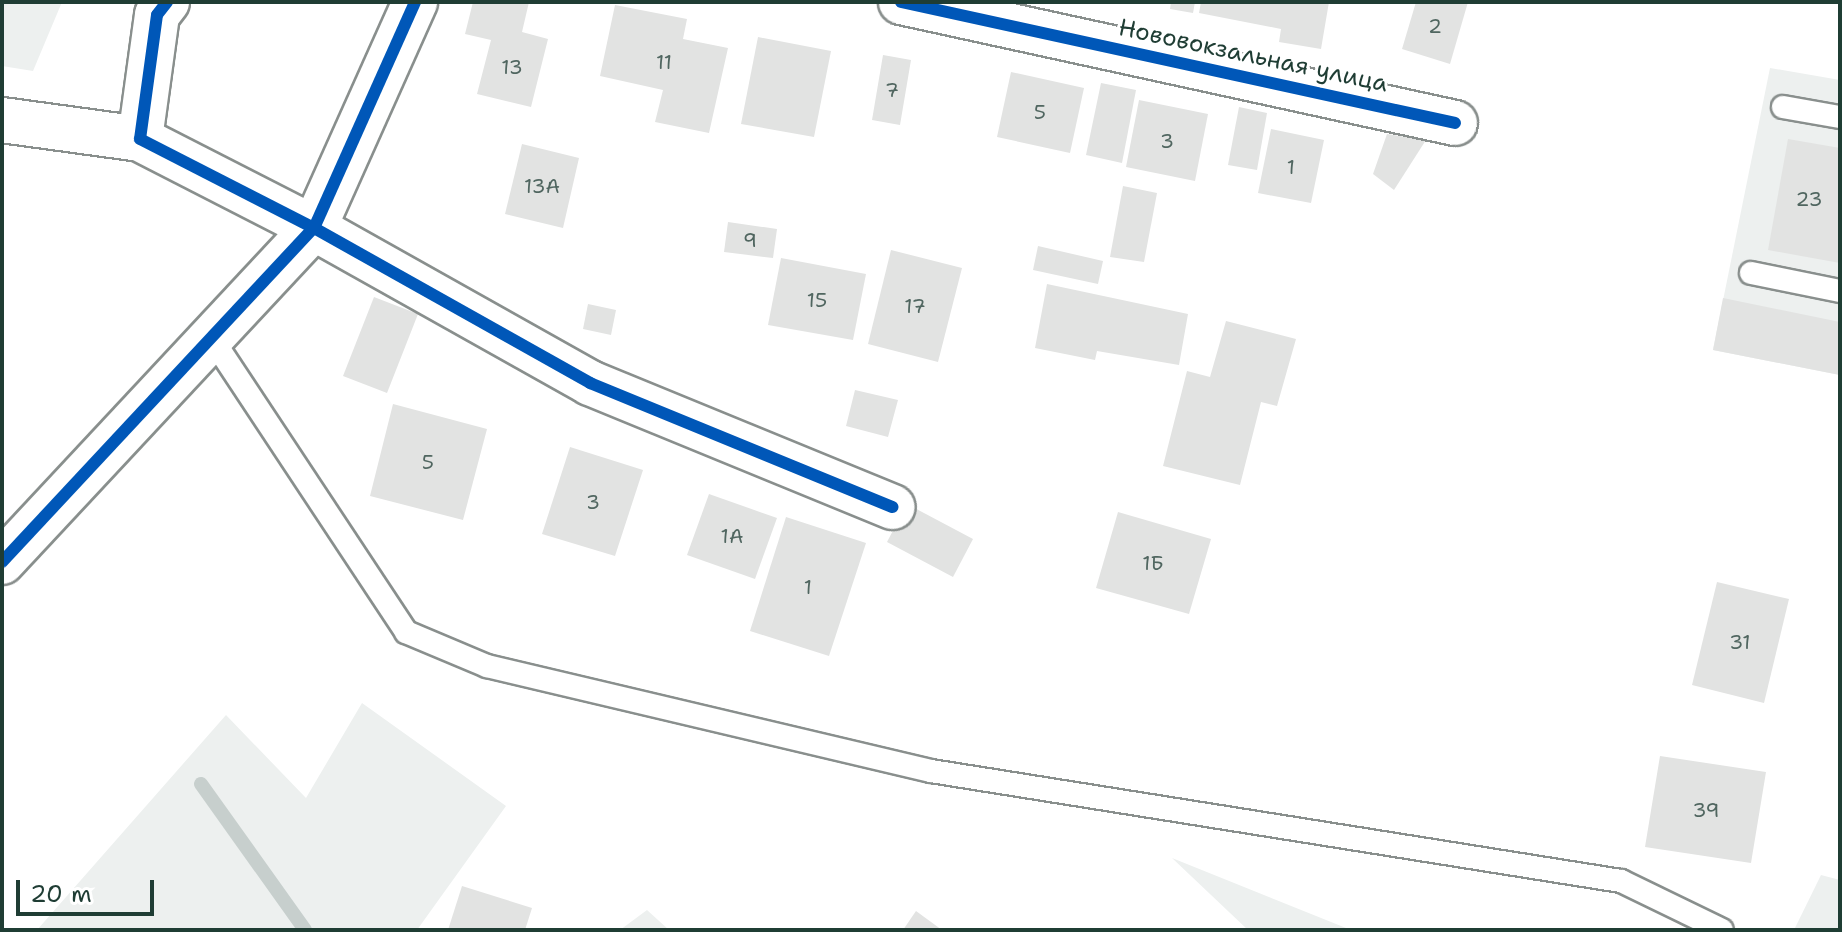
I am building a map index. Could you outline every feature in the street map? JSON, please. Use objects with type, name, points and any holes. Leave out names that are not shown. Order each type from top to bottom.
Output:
[{"type":"street","points":[[140,139],[157,15],[167,2]]},
{"type":"street","points":[[2,562],[314,228],[415,2]]},
{"type":"street","name":"Нововокзальная улица","points":[[901,2],[1455,123]]},
{"type":"street","points":[[2,120],[140,139],[314,228],[590,383],[893,507]]},
{"type":"lane","points":[[1783,107],[1840,117]]},
{"type":"lane","points":[[1751,273],[1840,291]]},
{"type":"lane","points":[[211,337],[406,632],[487,666],[931,771],[1621,881],[1722,930]]},
{"type":"shaded area","points":[[2,2],[62,2],[33,71],[2,66]]},
{"type":"shaded area","points":[[1770,68],[1840,80],[1840,375],[1713,350]]},
{"type":"shaded area","points":[[362,703],[506,806],[417,930],[37,930],[226,715],[306,798]]},
{"type":"shaded area","points":[[1172,858],[1351,930],[1248,930]]},
{"type":"shaded area","points":[[1821,875],[1840,880],[1840,930],[1794,930]]},
{"type":"shaded area","points":[[647,910],[669,930],[620,930]]},
{"type":"building","points":[[473,2],[529,2],[522,32],[548,39],[531,107],[477,94],[491,40],[465,34]]},
{"type":"building","points":[[1171,2],[1195,2],[1193,13],[1170,9]]},
{"type":"building","points":[[1201,2],[1329,2],[1321,49],[1279,42],[1281,29],[1199,13]]},
{"type":"building","points":[[1416,2],[1468,2],[1450,64],[1402,49]]},
{"type":"building","points":[[615,5],[687,19],[683,39],[728,48],[709,133],[655,122],[663,90],[600,76]]},
{"type":"building","points":[[758,37],[831,51],[814,137],[741,124]]},
{"type":"building","points":[[883,55],[911,60],[900,125],[872,120]]},
{"type":"building","points":[[1011,72],[1084,88],[1070,153],[997,137]]},
{"type":"building","points":[[1101,83],[1136,90],[1122,163],[1086,155]]},
{"type":"building","points":[[1139,100],[1208,114],[1195,181],[1126,167]]},
{"type":"building","points":[[1239,107],[1267,113],[1257,170],[1228,165]]},
{"type":"building","points":[[1271,129],[1324,140],[1311,203],[1258,193]]},
{"type":"building","points":[[1387,134],[1426,140],[1394,190],[1373,174]]},
{"type":"building","points":[[1788,139],[1840,148],[1840,263],[1768,250]]},
{"type":"building","points":[[522,144],[579,158],[563,228],[505,214]]},
{"type":"building","points":[[1123,186],[1157,193],[1144,262],[1110,257]]},
{"type":"building","points":[[728,222],[777,229],[773,258],[724,252]]},
{"type":"building","points":[[1038,246],[1103,261],[1098,284],[1033,270]]},
{"type":"building","points":[[891,250],[962,268],[938,362],[868,344]]},
{"type":"building","points":[[781,258],[866,274],[853,340],[768,325]]},
{"type":"building","points":[[1047,284],[1188,314],[1179,365],[1097,351],[1095,360],[1035,348]]},
{"type":"building","points":[[374,297],[418,314],[387,393],[343,376]]},
{"type":"building","points":[[1723,298],[1840,322],[1840,375],[1713,350]]},
{"type":"building","points":[[588,304],[616,310],[611,335],[583,329]]},
{"type":"building","points":[[1226,321],[1296,339],[1277,406],[1261,402],[1240,485],[1163,466],[1187,371],[1210,377]]},
{"type":"building","points":[[855,390],[898,400],[888,437],[846,426]]},
{"type":"building","points":[[393,404],[487,429],[463,520],[370,496]]},
{"type":"building","points":[[570,447],[643,470],[615,556],[542,534]]},
{"type":"building","points":[[709,494],[777,518],[755,579],[687,555]]},
{"type":"building","points":[[907,504],[973,539],[953,577],[887,542]]},
{"type":"building","points":[[1118,512],[1211,539],[1189,614],[1096,588]]},
{"type":"building","points":[[786,517],[866,543],[829,656],[750,631]]},
{"type":"building","points":[[1717,582],[1789,599],[1764,703],[1692,685]]},
{"type":"building","points":[[1660,756],[1766,772],[1751,863],[1645,847]]},
{"type":"building","points":[[462,886],[532,908],[525,930],[448,930]]},
{"type":"building","points":[[916,911],[942,930],[903,930]]},
{"type":"waterway","points":[[201,784],[305,930]]},
{"type":"cycle path","points":[[167,2],[157,15],[140,139],[314,228],[590,383],[893,507]]},
{"type":"cycle path","points":[[2,562],[314,228],[415,2]]},
{"type":"cycle path","points":[[901,2],[1455,123]]}]
